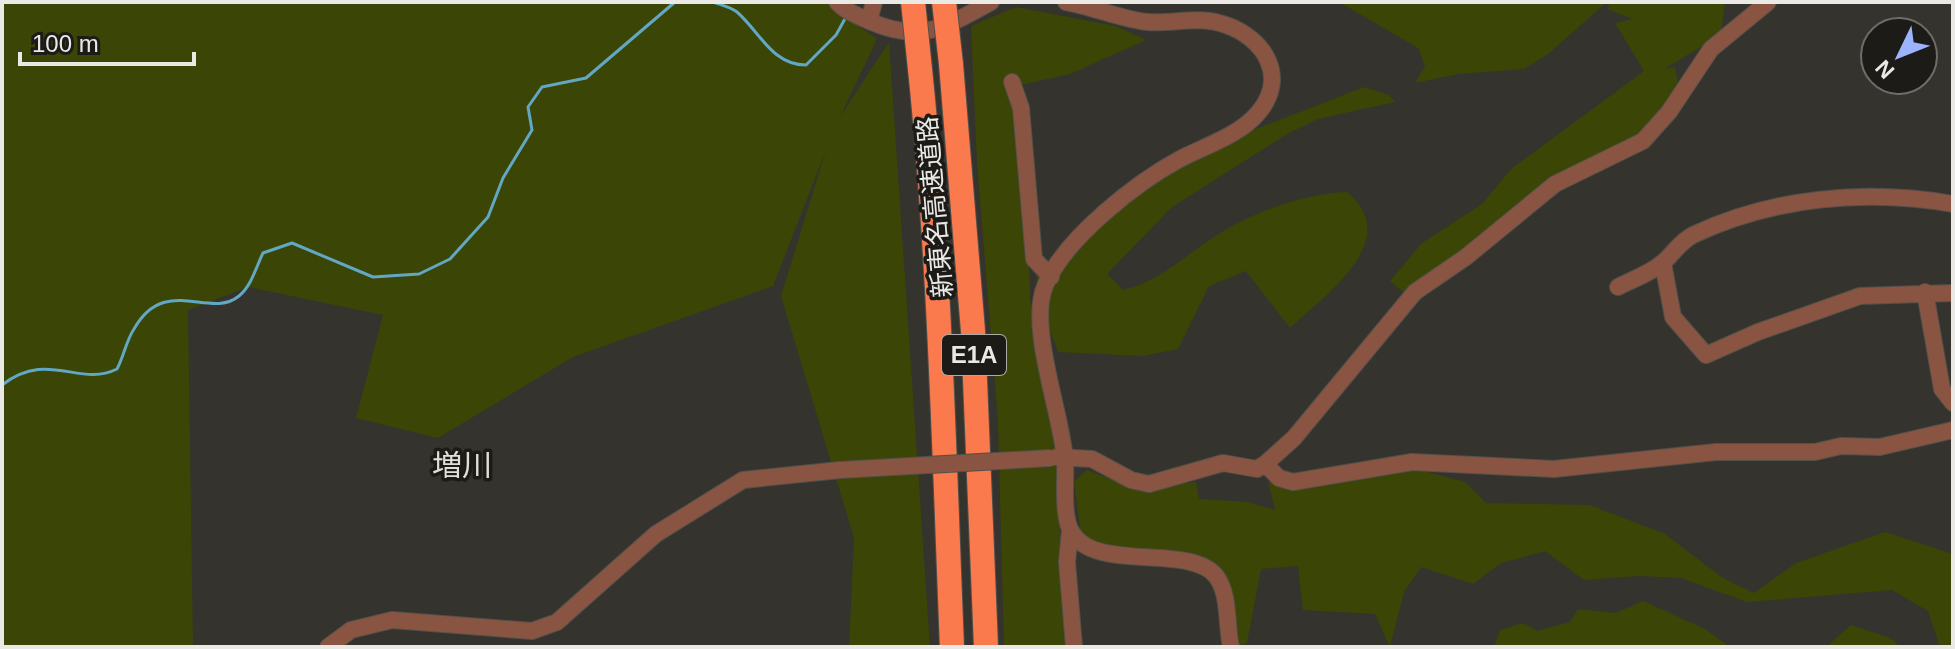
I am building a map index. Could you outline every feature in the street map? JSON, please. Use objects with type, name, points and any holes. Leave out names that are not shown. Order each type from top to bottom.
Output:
[{"type":"highway","name":"新東名高速道路","points":[[913,2],[942,336],[952,647]]},
{"type":"highway","name":"新東名高速道路","points":[[944,2],[973,331],[986,647]]},
{"type":"street","points":[[837,2],[869,21],[908,33],[930,32],[991,2]]},
{"type":"street","points":[[869,21],[874,2]]},
{"type":"street","points":[[1066,2],[1147,22],[1192,18],[1222,23],[1248,33],[1261,45],[1273,78],[1268,100],[1248,124],[1169,165],[1129,192],[1080,238],[1051,277],[1038,312],[1070,530],[1067,562],[1074,647]]},
{"type":"street","points":[[328,647],[351,630],[392,620],[532,631],[557,622],[656,534],[743,480],[840,470],[1058,457],[1092,459],[1131,480],[1149,484],[1223,463],[1257,469],[1294,438],[1415,292],[1466,257],[1555,184],[1643,141],[1669,112],[1711,49],[1768,2]]},
{"type":"street","points":[[1012,82],[1022,113],[1034,259],[1051,277]]},
{"type":"street","points":[[1618,287],[1663,263],[1674,247],[1691,236],[1775,209],[1867,194],[1953,204]]},
{"type":"street","points":[[1663,263],[1673,317],[1706,355],[1758,332],[1860,296],[1953,293]]},
{"type":"street","points":[[1925,292],[1942,389],[1953,403]]},
{"type":"street","points":[[1265,464],[1279,478],[1293,482],[1412,462],[1554,469],[1716,452],[1880,447],[1953,430]]},
{"type":"street","points":[[1070,530],[1082,543],[1097,551],[1209,569],[1223,589],[1231,647]]},
{"type":"green space","points":[[2,2],[824,2],[877,39],[840,117],[889,42],[930,647],[849,647],[854,538],[781,296],[826,150],[773,286],[573,357],[438,438],[356,418],[383,315],[248,287],[188,310],[193,647],[2,647]]},
{"type":"green space","points":[[1339,2],[1607,2],[1548,54],[1524,69],[1458,74],[1415,83],[1425,66],[1418,48]]},
{"type":"green space","points":[[1611,2],[1725,2],[1721,35],[1664,69],[1675,67],[1678,83],[1655,121],[1632,144],[1403,292],[1390,281],[1422,243],[1482,204],[1511,169],[1644,71],[1615,23],[1632,19],[1607,9]]},
{"type":"green space","points":[[1016,7],[1116,26],[1146,40],[1070,74],[1016,86],[1027,179],[1030,298],[1056,454],[1066,647],[1004,647],[998,421],[977,163],[971,26]]},
{"type":"green space","points":[[1364,87],[1389,95],[1395,102],[1318,119],[1287,134],[1172,207],[1107,274],[1123,290],[1135,286],[1165,272],[1218,234],[1252,216],[1309,197],[1347,192],[1363,210],[1367,228],[1364,247],[1339,283],[1290,328],[1246,271],[1209,286],[1178,349],[1143,356],[1058,352],[1040,304],[1036,273],[1055,271],[1135,188],[1187,156]]},
{"type":"green space","points":[[1410,467],[1465,482],[1486,503],[1590,505],[1665,534],[1723,578],[1754,593],[1796,563],[1885,532],[1953,554],[1953,647],[1940,647],[1928,611],[1892,590],[1747,602],[1681,578],[1638,576],[1584,580],[1545,551],[1501,563],[1473,584],[1421,567],[1404,592],[1390,647],[1375,614],[1303,610],[1298,566],[1261,569],[1247,643],[1239,645],[1227,623],[1217,572],[1082,543],[1074,482],[1087,470],[1140,490],[1196,482],[1199,499],[1248,502],[1275,510],[1268,481],[1299,487]]},
{"type":"green space","points":[[1643,601],[1705,629],[1730,647],[1494,647],[1500,630],[1523,623],[1537,631],[1570,622],[1578,609],[1616,613]]},
{"type":"green space","points":[[1851,625],[1890,638],[1901,647],[1826,647]]},
{"type":"waterway","points":[[2,385],[34,370],[103,374],[117,369],[131,334],[146,313],[159,304],[173,301],[227,302],[247,287],[263,253],[292,243],[373,277],[419,274],[450,259],[488,217],[503,178],[532,130],[528,107],[542,87],[586,78],[675,2]]},
{"type":"waterway","points":[[713,2],[737,12],[775,54],[794,64],[806,65],[836,35],[846,17]]},
{"type":"district","name":"増川","points":[[462,466]]}]
